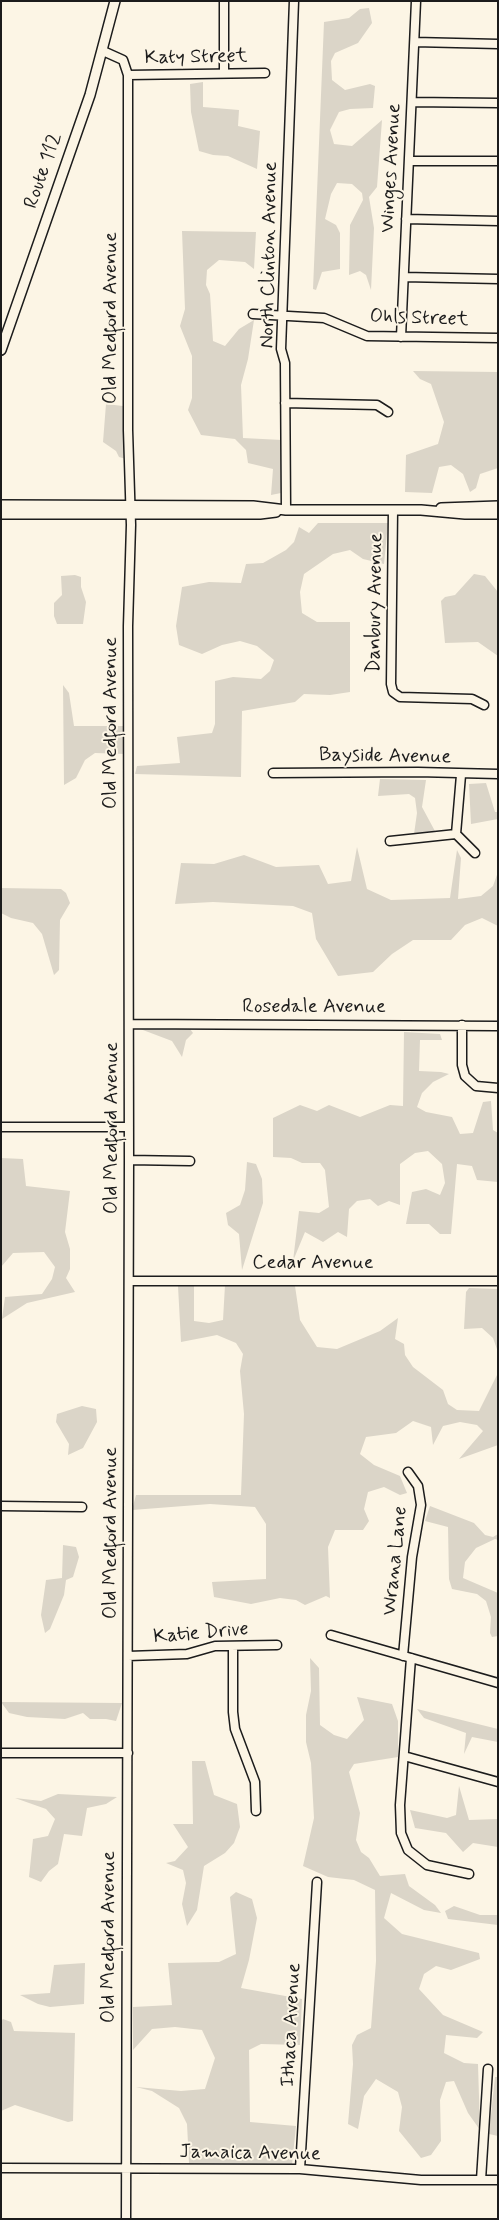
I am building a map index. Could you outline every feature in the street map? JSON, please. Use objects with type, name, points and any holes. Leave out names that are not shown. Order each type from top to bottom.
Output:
[{"type":"main road","name":"Route 112","points":[[1,350],[90,95],[115,1]]},
{"type":"main road","points":[[1,505],[131,504],[253,506],[286,510],[421,510],[498,506]]},
{"type":"main road","points":[[1,514],[260,514],[286,510]]},
{"type":"main road","points":[[421,510],[465,514],[498,514]]},
{"type":"street","points":[[224,1],[224,73]]},
{"type":"street","name":"North Clinton Avenue","points":[[286,510],[285,363],[281,349],[294,1]]},
{"type":"street","name":"Winges Avenue","points":[[401,337],[416,1]]},
{"type":"street","points":[[415,42],[498,44]]},
{"type":"street","points":[[103,51],[123,60],[128,75]]},
{"type":"street","name":"Katy Street","points":[[128,75],[265,73]]},
{"type":"street","name":"Old Medford Avenue","points":[[126,2219],[129,1281],[128,626],[131,514],[128,430],[128,75]]},
{"type":"street","points":[[412,102],[498,103]]},
{"type":"street","points":[[408,161],[498,162]]},
{"type":"street","points":[[406,219],[498,221]]},
{"type":"street","points":[[404,277],[498,279]]},
{"type":"street","name":"Ohls Street","points":[[253,314],[282,314],[324,318],[366,336],[498,338]]},
{"type":"street","points":[[285,403],[377,405],[388,412]]},
{"type":"street","name":"Danbury Avenue","points":[[393,510],[391,684],[393,692],[400,697],[472,700],[484,705]]},
{"type":"street","name":"Bayside Avenue","points":[[273,773],[418,772],[498,774]]},
{"type":"street","points":[[461,774],[456,834],[475,853]]},
{"type":"street","points":[[390,841],[456,834]]},
{"type":"street","name":"Rosedale Avenue","points":[[129,1024],[498,1026]]},
{"type":"street","points":[[462,1025],[462,1065],[466,1076],[476,1086],[498,1088]]},
{"type":"street","points":[[1,1127],[129,1127]]},
{"type":"street","points":[[129,1160],[190,1161]]},
{"type":"street","name":"Cedar Avenue","points":[[129,1281],[498,1281]]},
{"type":"street","name":"Wrana Lane","points":[[403,1656],[412,1557],[421,1505],[418,1486],[408,1472]]},
{"type":"street","points":[[1,1506],[82,1507]]},
{"type":"street","points":[[331,1635],[498,1683]]},
{"type":"street","name":"Katie Drive","points":[[128,1656],[187,1654],[204,1648],[277,1645]]},
{"type":"street","points":[[233,1646],[233,1712],[235,1729],[255,1782],[256,1811]]},
{"type":"street","points":[[411,1658],[400,1805],[402,1833],[408,1850],[427,1865],[469,1874]]},
{"type":"street","points":[[1,1753],[128,1753]]},
{"type":"street","points":[[404,1756],[498,1782]]},
{"type":"street","name":"Ithaca Avenue","points":[[300,2169],[317,1882]]},
{"type":"street","points":[[481,2180],[488,2069]]},
{"type":"street","name":"Jamaica Avenue","points":[[1,2168],[300,2169],[421,2180],[498,2180]]},
{"type":"shaded area","points":[[369,8],[372,23],[358,43],[335,53],[331,61],[332,80],[345,90],[370,84],[375,86],[373,108],[350,109],[339,112],[330,130],[334,144],[352,146],[382,120],[377,187],[369,197],[374,228],[371,290],[366,275],[360,271],[349,275],[350,225],[363,200],[362,193],[352,184],[337,183],[331,194],[325,219],[336,225],[340,233],[340,269],[322,272],[316,290],[313,289],[324,22],[349,18],[360,9]]},
{"type":"shaded area","points":[[203,82],[203,107],[239,110],[238,126],[260,131],[257,169],[228,156],[213,155],[199,151],[191,112],[190,84]]},
{"type":"shaded area","points":[[182,231],[256,232],[254,269],[245,262],[219,260],[207,270],[206,285],[210,294],[213,341],[225,346],[239,329],[254,320],[248,359],[241,385],[243,438],[282,440],[281,493],[271,495],[273,469],[248,463],[246,450],[235,439],[201,435],[188,410],[192,398],[192,356],[180,326],[185,309]]},
{"type":"shaded area","points":[[413,371],[498,372],[498,468],[480,474],[476,488],[470,492],[463,474],[451,465],[439,467],[432,493],[405,492],[406,455],[438,444],[444,422],[431,384],[420,379]]},
{"type":"shaded area","points":[[106,404],[123,406],[126,459],[119,457],[116,451],[103,442]]},
{"type":"shaded area","points":[[318,523],[388,523],[384,564],[363,559],[350,550],[333,554],[304,574],[300,592],[302,613],[317,622],[350,622],[350,692],[330,695],[304,694],[295,702],[242,711],[241,777],[135,774],[137,766],[180,763],[177,737],[212,733],[215,724],[215,681],[233,677],[261,679],[270,671],[274,660],[257,646],[240,641],[222,645],[202,654],[179,645],[176,626],[182,587],[209,582],[241,583],[246,564],[263,563],[286,550],[294,542],[299,527],[309,533]]},
{"type":"shaded area","points":[[474,574],[485,576],[498,592],[498,656],[478,642],[445,643],[441,601],[445,597],[455,595]]},
{"type":"shaded area","points":[[75,575],[81,577],[81,587],[86,602],[83,624],[57,624],[54,616],[54,603],[62,595],[61,576]]},
{"type":"shaded area","points":[[63,685],[69,693],[74,726],[126,726],[125,754],[95,753],[85,760],[76,778],[64,785]]},
{"type":"shaded area","points":[[380,779],[426,780],[422,807],[436,833],[414,834],[417,813],[415,798],[409,794],[378,796]]},
{"type":"shaded area","points":[[486,783],[495,812],[498,812],[498,819],[471,824],[469,784]]},
{"type":"shaded area","points":[[357,847],[367,889],[391,900],[450,898],[457,850],[461,858],[458,899],[481,896],[493,886],[498,872],[498,926],[482,918],[465,925],[451,940],[413,940],[392,954],[373,972],[338,976],[316,939],[312,913],[293,906],[213,902],[175,904],[181,863],[214,864],[244,855],[276,867],[319,865],[328,884],[351,881]]},
{"type":"shaded area","points":[[1,888],[61,889],[66,893],[70,903],[60,920],[59,970],[54,975],[42,934],[33,923],[11,918],[1,913]]},
{"type":"shaded area","points":[[135,1027],[190,1029],[193,1033],[186,1040],[182,1057],[172,1041]]},
{"type":"shaded area","points":[[404,1032],[440,1034],[442,1040],[420,1040],[419,1071],[449,1074],[433,1082],[422,1093],[417,1107],[426,1112],[452,1117],[460,1134],[473,1133],[483,1102],[491,1101],[493,1130],[498,1133],[498,1182],[477,1180],[472,1166],[457,1164],[451,1234],[440,1234],[429,1224],[406,1224],[412,1192],[426,1189],[440,1195],[445,1183],[442,1164],[428,1151],[415,1153],[400,1164],[400,1205],[389,1201],[378,1206],[370,1199],[357,1201],[349,1209],[347,1237],[338,1232],[323,1242],[305,1232],[293,1261],[299,1211],[319,1213],[329,1207],[325,1170],[320,1163],[302,1163],[291,1158],[273,1157],[273,1118],[300,1105],[317,1111],[329,1105],[360,1117],[390,1105],[403,1106]]},
{"type":"shaded area","points":[[1,1158],[23,1159],[26,1186],[70,1191],[65,1232],[70,1249],[70,1269],[66,1278],[75,1292],[27,1303],[2,1319],[5,1297],[42,1294],[52,1279],[55,1267],[44,1252],[13,1253],[1,1267]]},
{"type":"shaded area","points":[[247,1162],[256,1164],[262,1179],[263,1203],[242,1270],[239,1234],[228,1225],[226,1213],[240,1205],[245,1190]]},
{"type":"shaded area","points":[[225,1285],[295,1286],[300,1320],[317,1347],[337,1349],[380,1331],[398,1318],[395,1339],[404,1344],[405,1355],[413,1367],[443,1390],[448,1404],[457,1410],[479,1411],[498,1373],[498,1445],[459,1459],[483,1431],[477,1425],[460,1422],[443,1426],[433,1445],[431,1427],[413,1421],[396,1433],[366,1437],[360,1454],[374,1465],[400,1476],[407,1493],[400,1495],[384,1487],[368,1492],[364,1509],[369,1521],[363,1530],[335,1530],[328,1547],[330,1598],[326,1596],[305,1605],[296,1600],[280,1598],[251,1604],[214,1597],[212,1582],[266,1579],[266,1524],[255,1507],[210,1504],[132,1510],[136,1495],[241,1495],[244,1414],[240,1371],[243,1354],[236,1343],[217,1335],[181,1342],[178,1286],[194,1286],[194,1321],[209,1323],[223,1320]]},
{"type":"shaded area","points":[[469,1288],[498,1289],[498,1352],[493,1338],[482,1328],[464,1329],[466,1292]]},
{"type":"shaded area","points":[[82,1406],[96,1409],[97,1422],[83,1448],[68,1455],[69,1444],[56,1422],[57,1414]]},
{"type":"shaded area","points":[[430,1506],[474,1523],[485,1535],[493,1537],[498,1534],[498,1540],[495,1539],[476,1548],[465,1562],[463,1578],[498,1593],[498,1636],[492,1637],[490,1633],[491,1617],[486,1601],[477,1594],[452,1589],[449,1579],[448,1527],[425,1521]]},
{"type":"shaded area","points":[[63,1545],[76,1547],[79,1557],[73,1577],[66,1580],[64,1595],[50,1629],[45,1633],[41,1615],[46,1580],[62,1578]]},
{"type":"shaded area","points":[[310,1658],[319,1668],[320,1725],[334,1735],[347,1739],[364,1720],[357,1697],[392,1704],[398,1721],[398,1757],[354,1764],[349,1772],[360,1813],[356,1840],[361,1852],[369,1858],[380,1876],[405,1874],[409,1886],[435,1905],[441,1913],[424,1910],[391,1893],[384,1918],[402,1934],[479,1953],[480,1959],[451,1970],[436,1966],[424,1974],[419,1989],[443,2015],[483,2032],[477,2038],[446,2035],[444,2053],[464,2063],[478,2064],[480,2130],[468,2113],[454,2081],[446,2082],[440,2100],[441,2141],[431,2155],[421,2158],[399,2131],[402,2107],[398,2092],[376,2079],[364,2096],[358,2129],[348,2124],[353,2064],[352,2045],[357,2035],[371,2028],[376,1961],[375,1890],[354,1880],[328,1877],[303,1866],[314,1818],[311,1763],[306,1742],[306,1715],[311,1691]]},
{"type":"shaded area","points":[[1,1702],[122,1703],[116,1721],[90,1719],[83,1713],[65,1719],[27,1717],[9,1713]]},
{"type":"shaded area","points":[[417,1709],[498,1729],[498,1742],[472,1737],[464,1754],[466,1733],[424,1718]]},
{"type":"shaded area","points":[[192,1761],[205,1761],[214,1795],[237,1804],[240,1827],[234,1843],[225,1853],[204,1866],[197,1910],[187,1926],[182,1904],[186,1883],[183,1870],[166,1863],[175,1861],[188,1847],[173,1824],[193,1824]]},
{"type":"shaded area","points":[[459,1786],[469,1820],[498,1819],[498,1847],[473,1843],[463,1852],[446,1833],[415,1828],[410,1810],[447,1818],[456,1815]]},
{"type":"shaded area","points":[[58,1794],[117,1797],[106,1804],[87,1808],[82,1836],[64,1834],[58,1864],[49,1871],[41,1882],[29,1877],[33,1839],[48,1836],[55,1819],[46,1809],[15,1798],[41,1801]]},
{"type":"shaded area","points":[[236,1892],[252,1899],[257,1918],[249,1960],[241,1988],[302,1999],[300,2045],[261,2044],[249,2050],[250,2122],[296,2126],[292,2165],[189,2163],[187,2124],[179,2108],[152,2091],[136,2087],[181,2091],[205,2089],[215,2058],[202,2030],[175,2027],[152,2029],[133,2050],[133,2007],[172,2005],[168,1963],[219,1962],[236,1954],[230,1897]]},
{"type":"shaded area","points":[[454,1906],[480,1915],[498,1915],[498,1925],[448,1919],[445,1911]]},
{"type":"shaded area","points":[[85,1963],[84,2004],[50,2007],[38,2004],[20,1995],[50,1993],[54,1965]]},
{"type":"shaded area","points":[[3,2019],[11,2022],[14,2031],[75,2033],[73,2121],[68,2122],[15,2105],[1,2111],[1,2021]]},
{"type":"shaded area","points":[[495,2077],[498,2077],[498,2136],[489,2134]]}]
